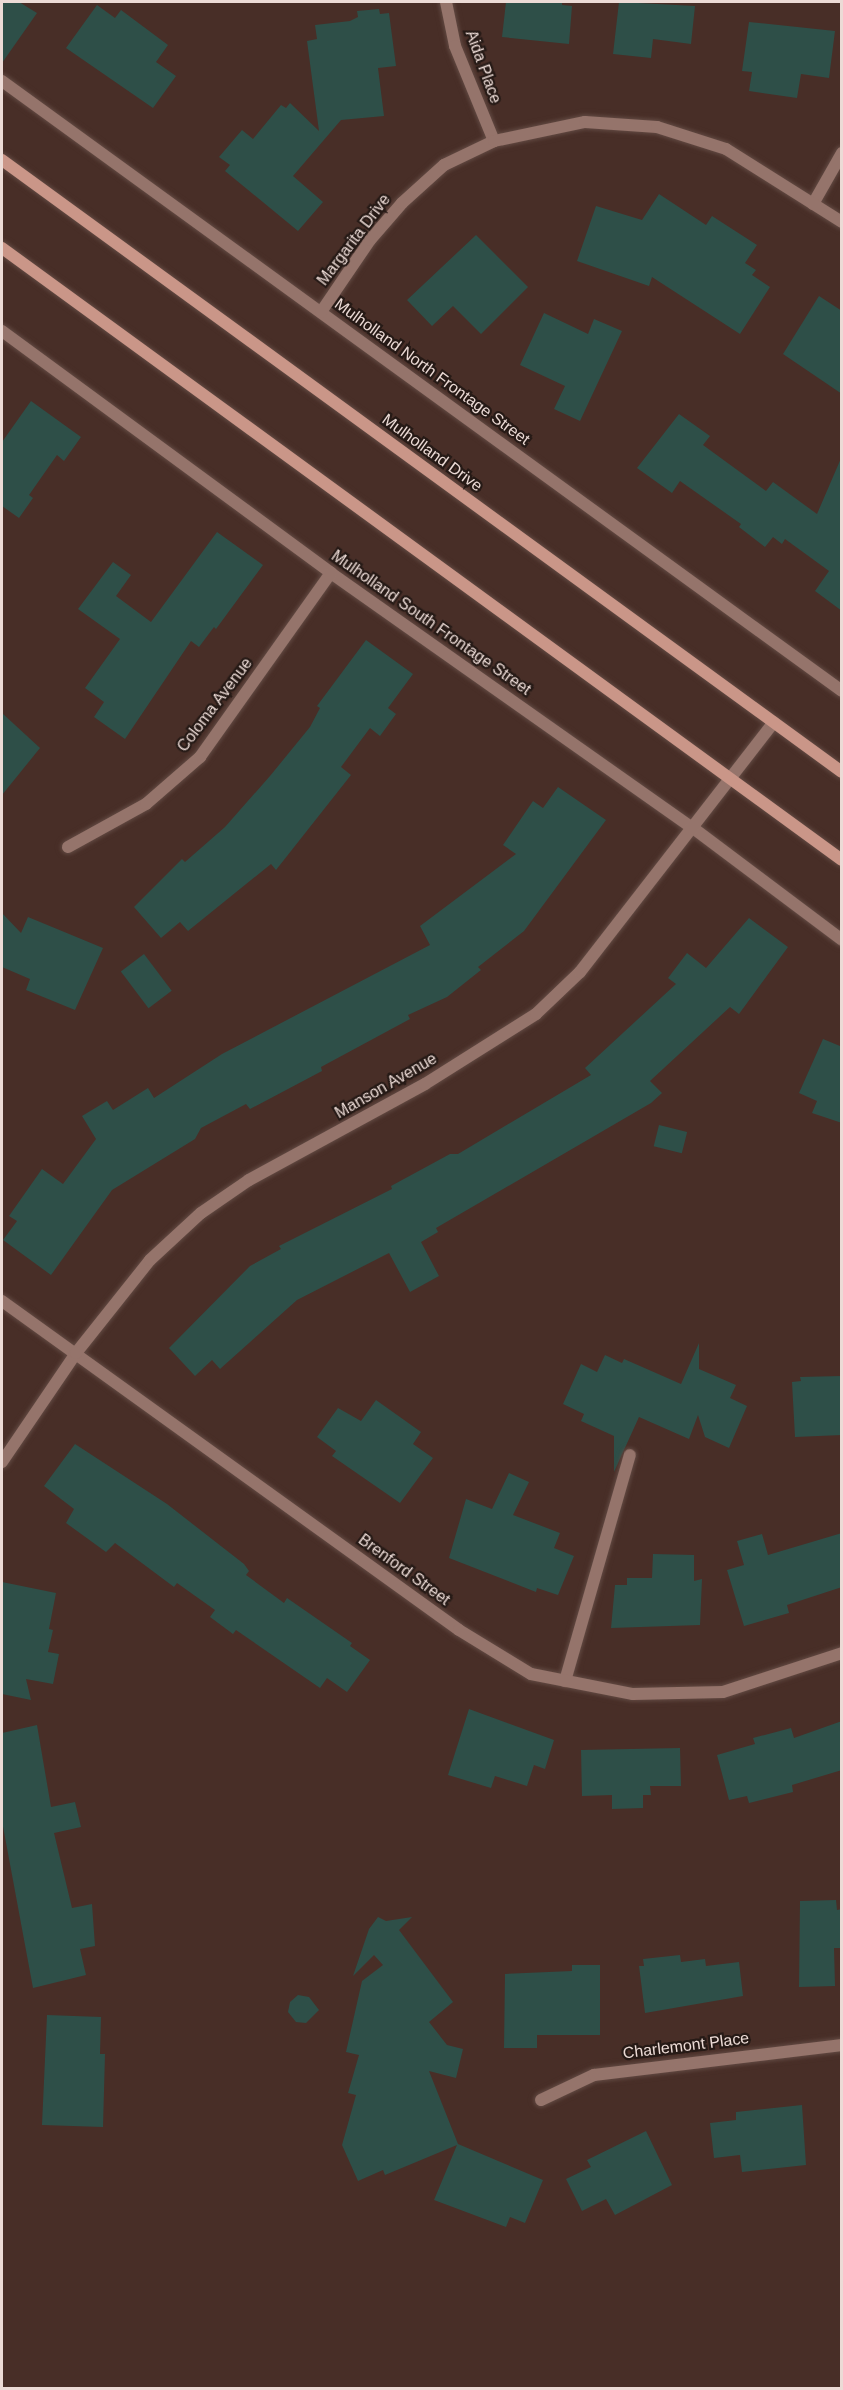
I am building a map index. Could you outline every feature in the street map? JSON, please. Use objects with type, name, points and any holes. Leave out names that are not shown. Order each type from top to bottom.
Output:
[{"type":"main road","name":"Mulholland Drive","points":[[2,160],[842,772]]},
{"type":"main road","points":[[2,248],[842,860]]},
{"type":"street","name":"Aida Place","points":[[446,2],[454,46],[494,141]]},
{"type":"street","name":"Mulholland North Frontage Street","points":[[2,81],[842,691]]},
{"type":"street","name":"Margarita Drive","points":[[321,312],[370,240],[402,203],[444,165],[494,141],[585,122],[657,127],[726,149],[842,222]]},
{"type":"street","points":[[813,204],[842,153]]},
{"type":"street","name":"Mulholland South Frontage Street","points":[[2,331],[331,573],[693,828],[842,940]]},
{"type":"street","name":"Coloma Avenue","points":[[68,847],[146,804],[200,757],[331,573]]},
{"type":"street","name":"Manson Avenue","points":[[2,1462],[76,1353],[150,1260],[201,1213],[249,1180],[425,1084],[536,1014],[580,972],[621,924],[729,778],[774,722]]},
{"type":"street","name":"Brenford Street","points":[[2,1301],[459,1630],[531,1674],[633,1695],[723,1692],[842,1653]]},
{"type":"street","points":[[565,1681],[630,1455]]},
{"type":"street","name":"Charlemont Place","points":[[541,2100],[594,2075],[842,2045]]},
{"type":"building","points":[[2,2],[19,2],[37,13],[2,63]]},
{"type":"building","points":[[506,2],[562,2],[562,5],[572,6],[569,44],[502,37]]},
{"type":"building","points":[[619,2],[695,6],[691,44],[653,39],[651,58],[613,54]]},
{"type":"building","points":[[97,5],[115,18],[121,10],[168,45],[156,62],[176,76],[153,108],[66,48]]},
{"type":"building","points":[[379,9],[380,14],[389,13],[396,66],[378,68],[384,116],[341,120],[293,176],[323,202],[298,231],[225,171],[230,165],[219,157],[242,130],[253,139],[281,105],[286,108],[290,103],[319,131],[307,41],[317,39],[315,25],[350,21],[358,17],[357,11]]},
{"type":"building","points":[[749,22],[835,31],[829,78],[801,74],[797,98],[749,91],[752,72],[742,71]]},
{"type":"building","points":[[659,194],[706,225],[712,216],[757,245],[745,263],[756,270],[752,275],[770,287],[740,334],[652,277],[649,286],[577,261],[596,206],[642,220]]},
{"type":"building","points":[[476,235],[528,287],[481,334],[453,306],[432,326],[407,300]]},
{"type":"building","points":[[819,296],[842,311],[842,394],[783,354]]},
{"type":"building","points":[[544,313],[588,334],[594,319],[622,331],[580,421],[554,409],[565,386],[520,365]]},
{"type":"building","points":[[31,401],[81,437],[64,461],[57,455],[29,495],[33,498],[19,518],[2,506],[2,442]]},
{"type":"building","points":[[679,414],[710,436],[703,445],[766,491],[773,482],[817,514],[842,456],[842,611],[815,591],[829,571],[785,539],[782,544],[773,537],[765,547],[739,527],[741,524],[680,481],[672,493],[637,468]]},
{"type":"building","points":[[217,532],[263,565],[216,629],[214,627],[199,647],[191,641],[125,739],[94,717],[104,702],[85,688],[120,639],[78,609],[113,562],[131,575],[116,596],[151,622]]},
{"type":"building","points":[[366,640],[413,674],[388,708],[396,714],[380,736],[370,728],[341,767],[351,775],[276,870],[271,864],[188,931],[180,922],[161,938],[134,907],[182,859],[185,862],[225,827],[270,776],[310,727],[320,708],[317,706]]},
{"type":"building","points":[[2,713],[40,748],[2,795]]},
{"type":"building","points":[[558,787],[606,820],[524,931],[478,967],[481,970],[447,997],[408,1015],[410,1019],[321,1067],[322,1071],[250,1109],[246,1104],[201,1128],[195,1139],[112,1190],[51,1275],[3,1240],[17,1221],[9,1216],[42,1169],[63,1184],[96,1139],[82,1116],[107,1101],[113,1110],[148,1088],[154,1098],[222,1054],[430,945],[420,926],[516,854],[503,845],[533,801],[543,808]]},
{"type":"building","points":[[2,913],[21,933],[28,917],[103,948],[75,1010],[26,990],[30,979],[2,967]]},
{"type":"building","points":[[749,918],[788,947],[739,1014],[730,1007],[650,1081],[662,1093],[651,1103],[436,1228],[438,1232],[421,1242],[439,1276],[410,1292],[389,1253],[297,1300],[220,1369],[212,1360],[195,1376],[169,1348],[250,1266],[281,1249],[279,1246],[392,1189],[391,1186],[450,1154],[458,1154],[591,1075],[585,1068],[676,984],[668,978],[687,953],[706,968]]},
{"type":"building","points":[[144,954],[172,991],[149,1008],[121,971]]},
{"type":"building","points":[[823,1039],[840,1046],[842,1044],[842,1123],[812,1113],[817,1101],[799,1093]]},
{"type":"building","points":[[659,1125],[687,1132],[682,1153],[654,1146]]},
{"type":"building","points":[[699,1343],[699,1369],[736,1385],[730,1398],[747,1406],[729,1448],[705,1437],[698,1415],[689,1439],[639,1417],[614,1472],[614,1436],[581,1421],[584,1414],[563,1404],[581,1364],[597,1372],[605,1355],[622,1363],[624,1359],[681,1384]]},
{"type":"building","points":[[842,1376],[842,1435],[795,1437],[792,1382],[801,1381],[800,1377]]},
{"type":"building","points":[[376,1400],[421,1432],[413,1444],[433,1458],[400,1503],[332,1456],[336,1451],[317,1437],[338,1408],[361,1421]]},
{"type":"building","points":[[75,1444],[167,1504],[244,1564],[249,1571],[246,1575],[284,1603],[287,1598],[352,1643],[350,1646],[370,1660],[347,1692],[327,1678],[320,1688],[236,1630],[233,1634],[210,1617],[215,1610],[177,1583],[174,1587],[115,1543],[106,1552],[66,1523],[74,1509],[44,1486]]},
{"type":"building","points":[[509,1473],[529,1482],[513,1515],[560,1533],[554,1548],[574,1556],[558,1595],[537,1588],[536,1592],[449,1558],[466,1499],[492,1509]]},
{"type":"building","points":[[842,1533],[842,1587],[787,1605],[789,1613],[744,1626],[727,1570],[744,1565],[737,1541],[762,1534],[768,1555]]},
{"type":"building","points":[[653,1554],[694,1555],[694,1581],[702,1579],[700,1625],[611,1628],[615,1585],[627,1585],[627,1578],[652,1578]]},
{"type":"building","points":[[2,1582],[56,1593],[49,1629],[53,1630],[48,1652],[59,1654],[53,1684],[26,1679],[31,1700],[2,1694]]},
{"type":"building","points":[[469,1709],[554,1740],[545,1769],[534,1765],[527,1786],[495,1776],[491,1788],[448,1775]]},
{"type":"building","points":[[842,1721],[842,1770],[792,1785],[793,1792],[749,1803],[747,1796],[729,1800],[717,1755],[755,1744],[753,1738],[791,1728],[794,1738]]},
{"type":"building","points":[[37,1725],[51,1807],[75,1802],[81,1827],[54,1833],[72,1908],[92,1904],[95,1946],[80,1949],[86,1975],[33,1988],[2,1821],[2,1733]]},
{"type":"building","points":[[680,1748],[681,1786],[650,1786],[651,1795],[643,1795],[643,1808],[612,1809],[612,1795],[582,1796],[581,1750]]},
{"type":"building","points":[[836,1900],[837,1910],[842,1909],[842,1948],[834,1948],[835,1986],[799,1987],[800,1901]]},
{"type":"building","points":[[378,1917],[386,1921],[412,1917],[399,1930],[453,2002],[429,2022],[447,2045],[463,2049],[456,2078],[429,2071],[458,2144],[543,2180],[525,2223],[510,2217],[506,2227],[434,2200],[457,2145],[385,2175],[383,2170],[358,2181],[342,2145],[356,2095],[348,2093],[359,2055],[346,2052],[362,1981],[383,1965],[374,1955],[353,1976],[369,1929]]},
{"type":"building","points":[[680,1955],[681,1962],[705,1959],[706,1966],[739,1962],[743,1996],[645,2013],[639,1966],[644,1966],[643,1959]]},
{"type":"building","points":[[572,1965],[600,1965],[600,2035],[537,2035],[537,2048],[504,2048],[505,1974],[572,1971]]},
{"type":"building","points":[[298,1995],[309,1997],[319,2010],[306,2023],[296,2022],[288,2012],[290,2002]]},
{"type":"building","points":[[47,2015],[101,2017],[100,2054],[105,2054],[103,2127],[42,2125]]},
{"type":"building","points":[[802,2105],[806,2165],[742,2172],[740,2155],[714,2158],[710,2123],[736,2120],[736,2112]]},
{"type":"building","points":[[646,2131],[672,2185],[615,2215],[606,2199],[582,2211],[566,2179],[591,2167],[587,2160]]}]
